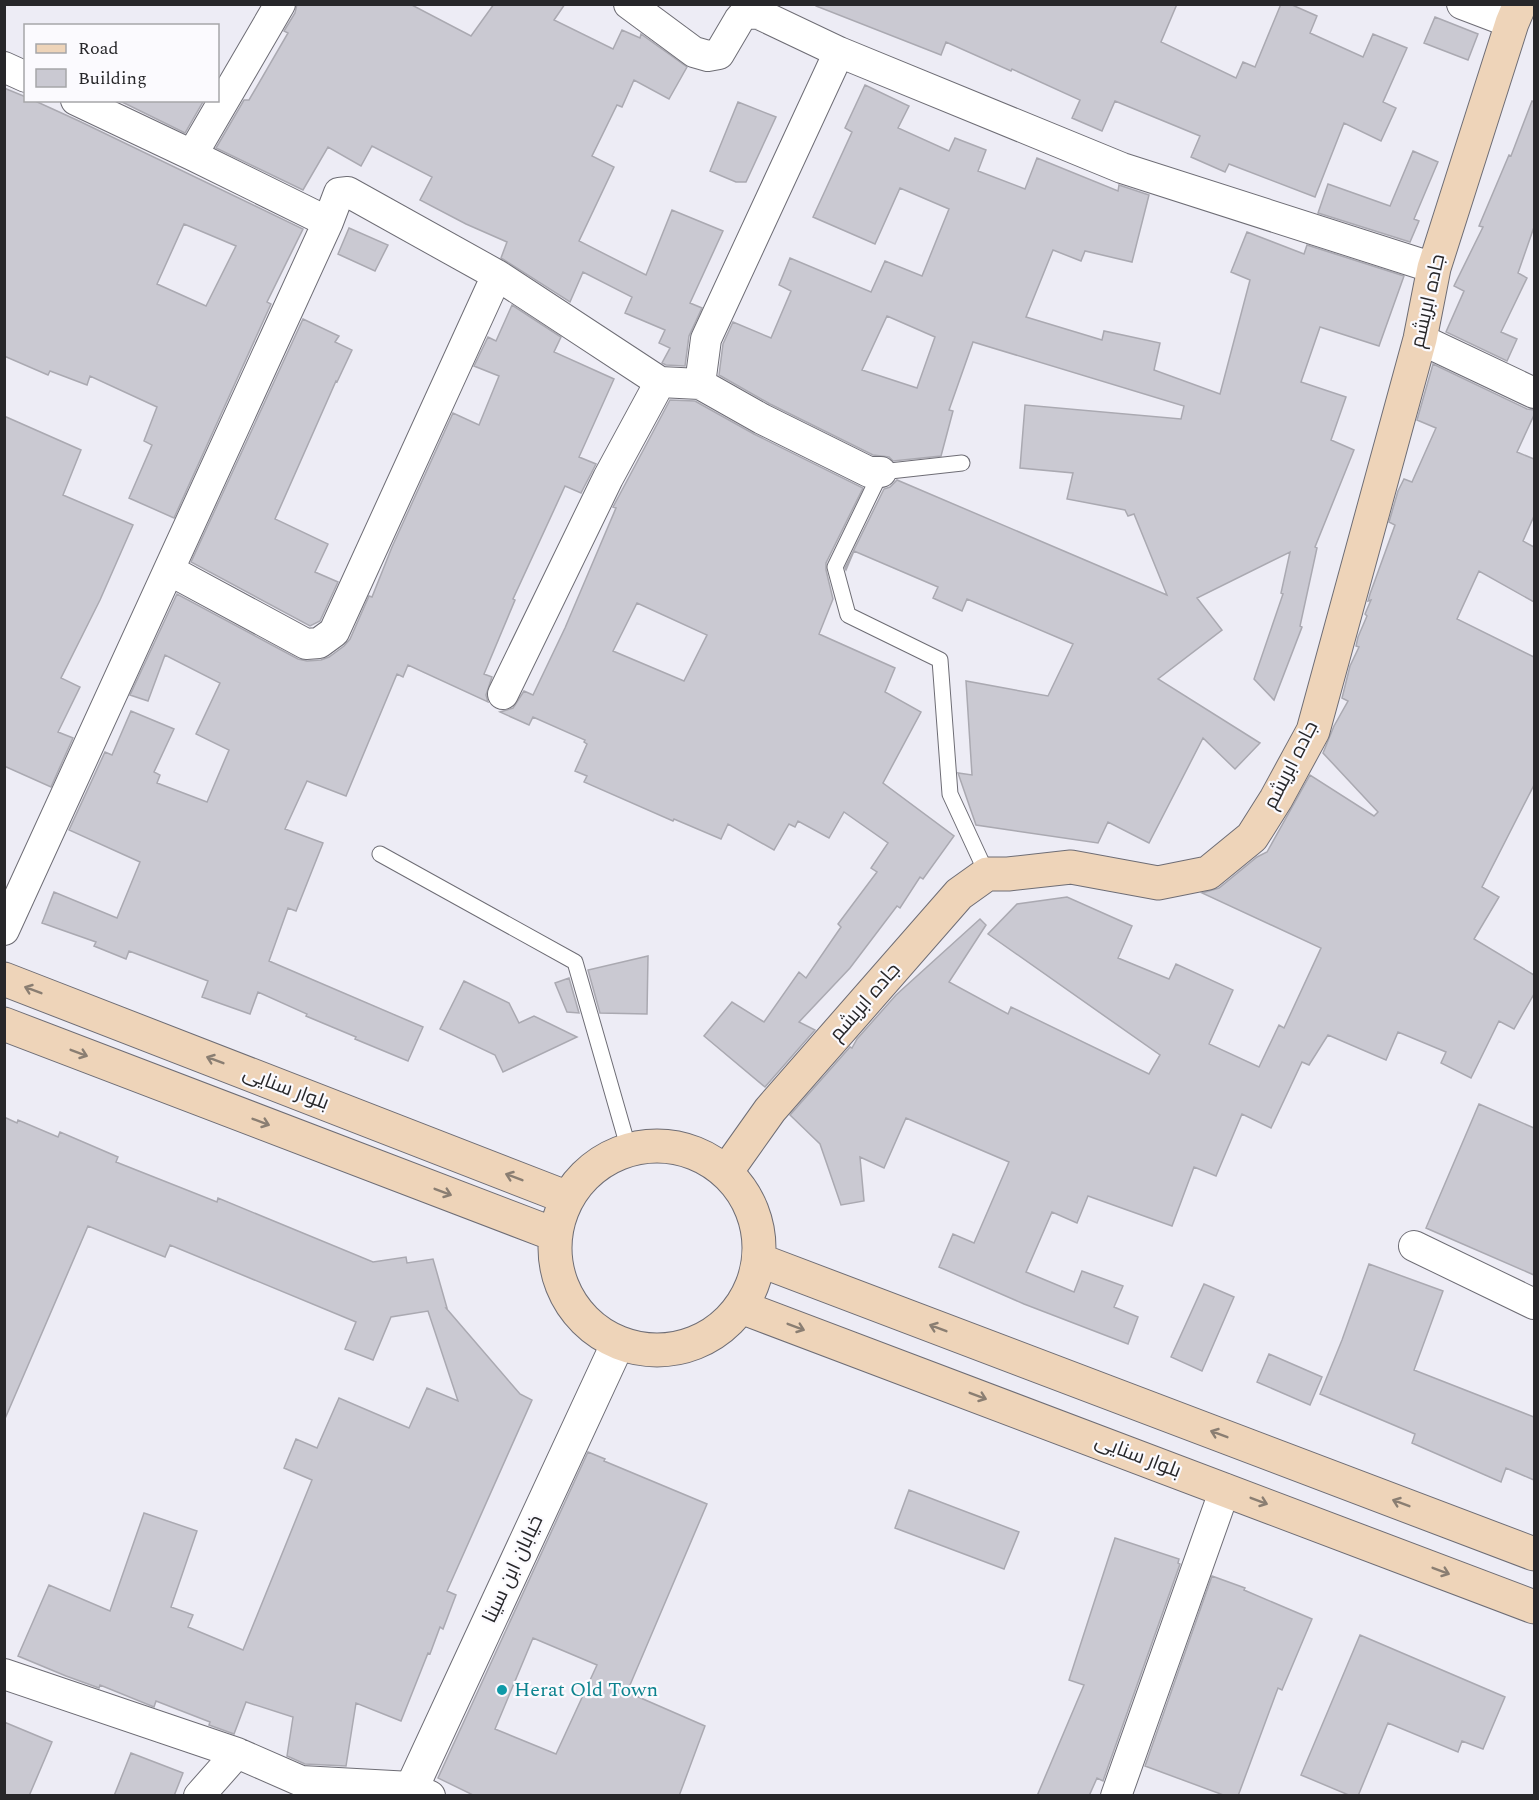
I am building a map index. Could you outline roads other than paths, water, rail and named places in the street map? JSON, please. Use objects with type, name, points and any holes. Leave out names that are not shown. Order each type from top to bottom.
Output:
[{"type":"main road","name":"جاده ابریشم","points":[[726,1172],[777,1101],[959,894],[987,874],[1071,867],[1158,883],[1208,873],[1252,837],[1276,799],[1313,731],[1420,339],[1434,268],[1516,14]]},
{"type":"main road","name":"بلوار سنایی","points":[[4,979],[568,1198]]},
{"type":"main road","name":"بلوار سنایی","points":[[4,1024],[556,1235]]},
{"type":"main road","points":[[655,1146],[681,1148],[705,1157],[726,1172],[742,1190],[753,1212],[759,1236],[759,1260],[753,1284],[741,1307],[722,1327],[699,1342],[672,1350],[645,1350],[618,1343],[595,1329],[576,1310],[563,1287],[556,1262],[556,1235],[559,1222],[568,1198],[584,1177],[605,1160],[629,1150],[655,1146]]},
{"type":"main road","points":[[759,1260],[1534,1554]]},
{"type":"main road","name":"بلوار سنایی","points":[[741,1307],[1534,1606]]},
{"type":"street","points":[[192,155],[280,4]]},
{"type":"street","points":[[629,4],[694,52],[708,56],[719,54],[745,13],[759,14],[839,52],[1122,168],[1434,268]]},
{"type":"street","points":[[1462,4],[1516,14]]},
{"type":"street","points":[[700,384],[706,339],[839,52]]},
{"type":"street","points":[[4,67],[24,76]]},
{"type":"street","points":[[80,102],[328,222]]},
{"type":"street","points":[[4,930],[328,222],[339,193],[348,192],[497,275],[660,382],[700,384],[762,419],[869,472],[881,472]]},
{"type":"street","points":[[169,570],[306,644],[319,643],[334,632],[497,275]]},
{"type":"street","points":[[1420,339],[1534,393]]},
{"type":"street","points":[[503,694],[608,478],[660,382]]},
{"type":"street","points":[[1414,1246],[1534,1304]]},
{"type":"street","name":"خیابان ابن سینا","points":[[416,1793],[618,1343]]},
{"type":"street","points":[[1116,1796],[1226,1488]]},
{"type":"street","points":[[4,1674],[237,1754],[301,1781],[416,1793]]},
{"type":"street","points":[[199,1796],[237,1754]]},
{"type":"lane","points":[[962,463],[881,472],[835,567],[848,615],[940,660],[950,794],[987,874]]},
{"type":"lane","points":[[380,854],[575,962],[629,1150]]},
{"type":"place","name":"Herat Old Town","points":[[502,1690]]}]
